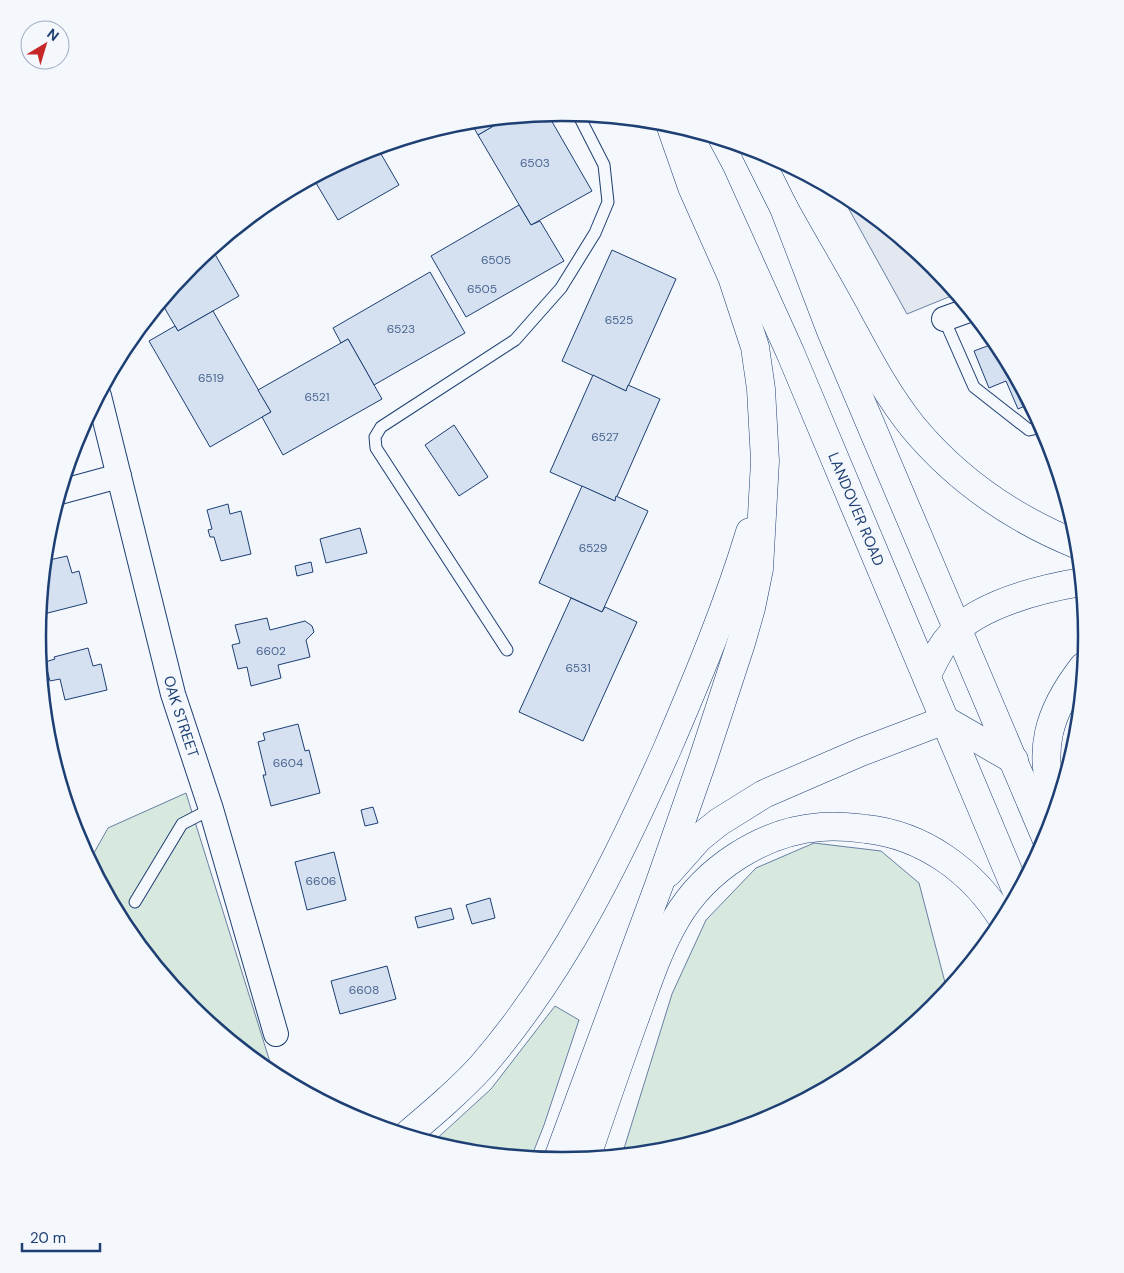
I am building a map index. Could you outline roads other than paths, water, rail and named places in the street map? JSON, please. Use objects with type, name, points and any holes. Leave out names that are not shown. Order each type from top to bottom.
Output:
[{"type":"main road","points":[[560,1152],[659,885],[723,699],[751,608],[759,569],[765,461],[764,423],[755,347],[732,277],[692,187],[673,133]]},
{"type":"main road","name":"LANDOVER ROAD","points":[[690,137],[711,176],[790,352],[1014,885]]},
{"type":"main road","points":[[761,161],[784,208],[881,382],[912,426],[948,464],[993,500],[1048,532],[1069,541]]},
{"type":"main road","points":[[784,208],[831,331],[1041,826]]},
{"type":"main road","points":[[413,1130],[456,1093],[481,1067],[544,985],[589,910],[630,829],[676,727],[736,577],[762,492]]},
{"type":"main road","points":[[927,675],[940,649],[958,628],[969,621],[993,608],[1056,586],[1075,583]]},
{"type":"main road","points":[[1052,795],[1046,760],[1048,734],[1053,717],[1064,695],[1076,679]]},
{"type":"main road","points":[[659,885],[680,858],[699,838],[719,822],[764,794],[861,752],[945,720],[1014,760]]},
{"type":"main road","points":[[589,1151],[648,981],[668,934],[687,902],[732,859],[772,839],[794,831],[820,827],[849,827],[874,830],[899,836],[922,845],[941,856],[969,877],[984,893],[997,913]]},
{"type":"street","points":[[944,319],[963,312]]},
{"type":"street","name":"OAK STREET","points":[[101,404],[173,694],[211,809],[276,1034]]},
{"type":"street","points":[[68,490],[119,476]]},
{"type":"lane","points":[[507,650],[376,448],[376,437],[381,427],[515,340],[561,288],[595,233],[608,202],[604,165],[582,122]]},
{"type":"lane","points":[[944,319],[974,387],[1029,430],[1034,429]]},
{"type":"lane","points":[[135,902],[182,824],[211,809]]}]
